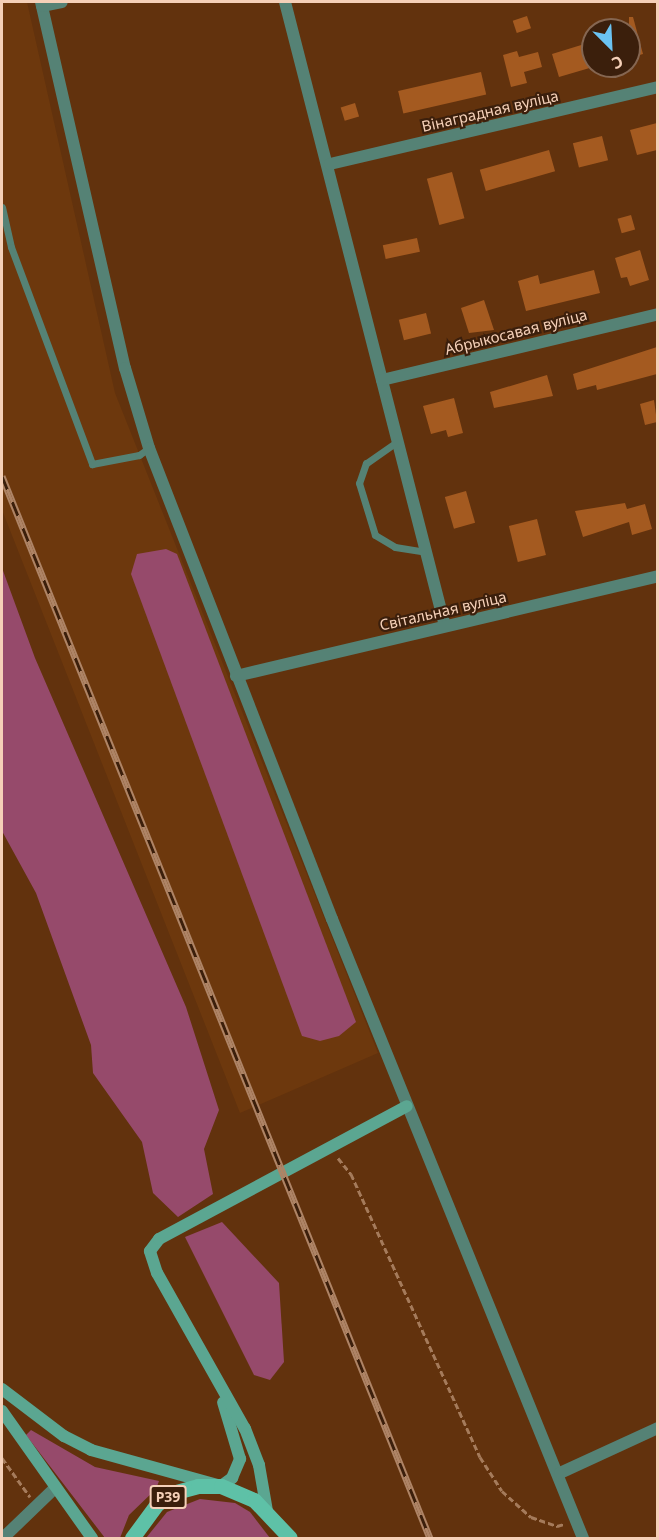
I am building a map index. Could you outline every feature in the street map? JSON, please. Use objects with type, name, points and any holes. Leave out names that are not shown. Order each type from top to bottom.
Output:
[{"type":"main road","name":"Р39","points":[[132,1539],[141,1520],[157,1504],[176,1492],[198,1486],[221,1486],[254,1500],[267,1511],[280,1532],[290,1539]]},
{"type":"street","points":[[62,2],[42,4],[125,368],[149,448],[236,676],[407,1106],[560,1473],[583,1539]]},
{"type":"street","points":[[285,2],[330,164],[445,626]]},
{"type":"street","name":"Вінаградная вуліца","points":[[330,164],[657,87]]},
{"type":"street","name":"Абрыкосавая вуліца","points":[[382,380],[657,314]]},
{"type":"street","name":"Світальная вуліца","points":[[236,676],[657,576]]},
{"type":"street","points":[[267,1511],[255,1450],[157,1273],[150,1251],[159,1239],[326,1152],[407,1106]]},
{"type":"street","points":[[2,1389],[64,1437],[91,1450],[221,1486],[232,1478],[240,1460],[219,1386]]},
{"type":"street","points":[[2,1411],[54,1489],[92,1539]]},
{"type":"street","points":[[560,1473],[657,1428]]},
{"type":"street","points":[[3,1539],[54,1489]]},
{"type":"lane","points":[[2,207],[11,248],[92,464],[139,455],[149,448]]},
{"type":"lane","points":[[398,441],[366,463],[358,483],[375,535],[395,547],[426,552]]},
{"type":"path","points":[[326,1152],[334,1154],[351,1174],[457,1409],[502,1491],[531,1517],[557,1526],[577,1520]]},
{"type":"path","points":[[2,1458],[36,1505]]},
{"type":"shaded area","points":[[2,2],[27,2],[115,393],[378,1053],[240,1113],[2,510]]},
{"type":"shaded area","points":[[166,549],[177,554],[356,1022],[339,1036],[320,1041],[302,1036],[131,574],[137,554]]},
{"type":"shaded area","points":[[2,568],[35,658],[186,1007],[219,1110],[204,1149],[213,1194],[178,1217],[153,1193],[142,1142],[93,1073],[91,1045],[36,893],[2,831]]},
{"type":"shaded area","points":[[222,1222],[279,1283],[284,1362],[270,1380],[254,1375],[185,1237]]},
{"type":"shaded area","points":[[31,1430],[95,1467],[159,1481],[156,1489],[129,1515],[120,1538],[105,1538],[26,1435]]},
{"type":"shaded area","points":[[200,1499],[235,1503],[250,1512],[270,1538],[146,1538],[167,1512]]},
{"type":"building","points":[[527,16],[531,28],[517,33],[513,21]]},
{"type":"building","points":[[581,45],[581,71],[559,77],[552,54]]},
{"type":"building","points":[[517,51],[519,57],[538,52],[542,67],[524,72],[527,83],[511,87],[503,55]]},
{"type":"building","points":[[481,72],[486,94],[403,114],[398,91]]},
{"type":"building","points":[[355,103],[359,116],[345,121],[341,107]]},
{"type":"building","points":[[657,123],[657,150],[637,155],[630,130]]},
{"type":"building","points":[[602,136],[608,160],[579,168],[573,143]]},
{"type":"building","points":[[549,150],[555,171],[486,191],[480,170]]},
{"type":"building","points":[[452,172],[464,218],[439,225],[427,179]]},
{"type":"building","points":[[631,215],[635,229],[622,233],[618,219]]},
{"type":"building","points":[[417,238],[420,252],[386,259],[383,245]]},
{"type":"building","points":[[640,250],[649,280],[630,286],[627,277],[621,278],[615,258]]},
{"type":"building","points":[[594,270],[600,293],[526,311],[518,281],[538,275],[540,284]]},
{"type":"building","points":[[484,300],[494,330],[469,333],[461,308]]},
{"type":"building","points":[[426,313],[431,333],[404,340],[399,320]]},
{"type":"building","points":[[657,347],[657,374],[597,390],[596,385],[577,390],[573,374]]},
{"type":"building","points":[[547,375],[553,396],[494,408],[490,392]]},
{"type":"building","points":[[454,398],[463,433],[448,437],[446,430],[431,434],[423,406]]},
{"type":"building","points":[[654,400],[657,422],[645,425],[640,404]]},
{"type":"building","points":[[466,491],[475,523],[454,529],[445,497]]},
{"type":"building","points":[[625,503],[627,509],[645,504],[652,529],[632,535],[629,522],[583,537],[575,511]]},
{"type":"building","points":[[537,519],[546,555],[518,562],[509,526]]},
{"type":"railway","points":[[2,476],[430,1538]]}]
